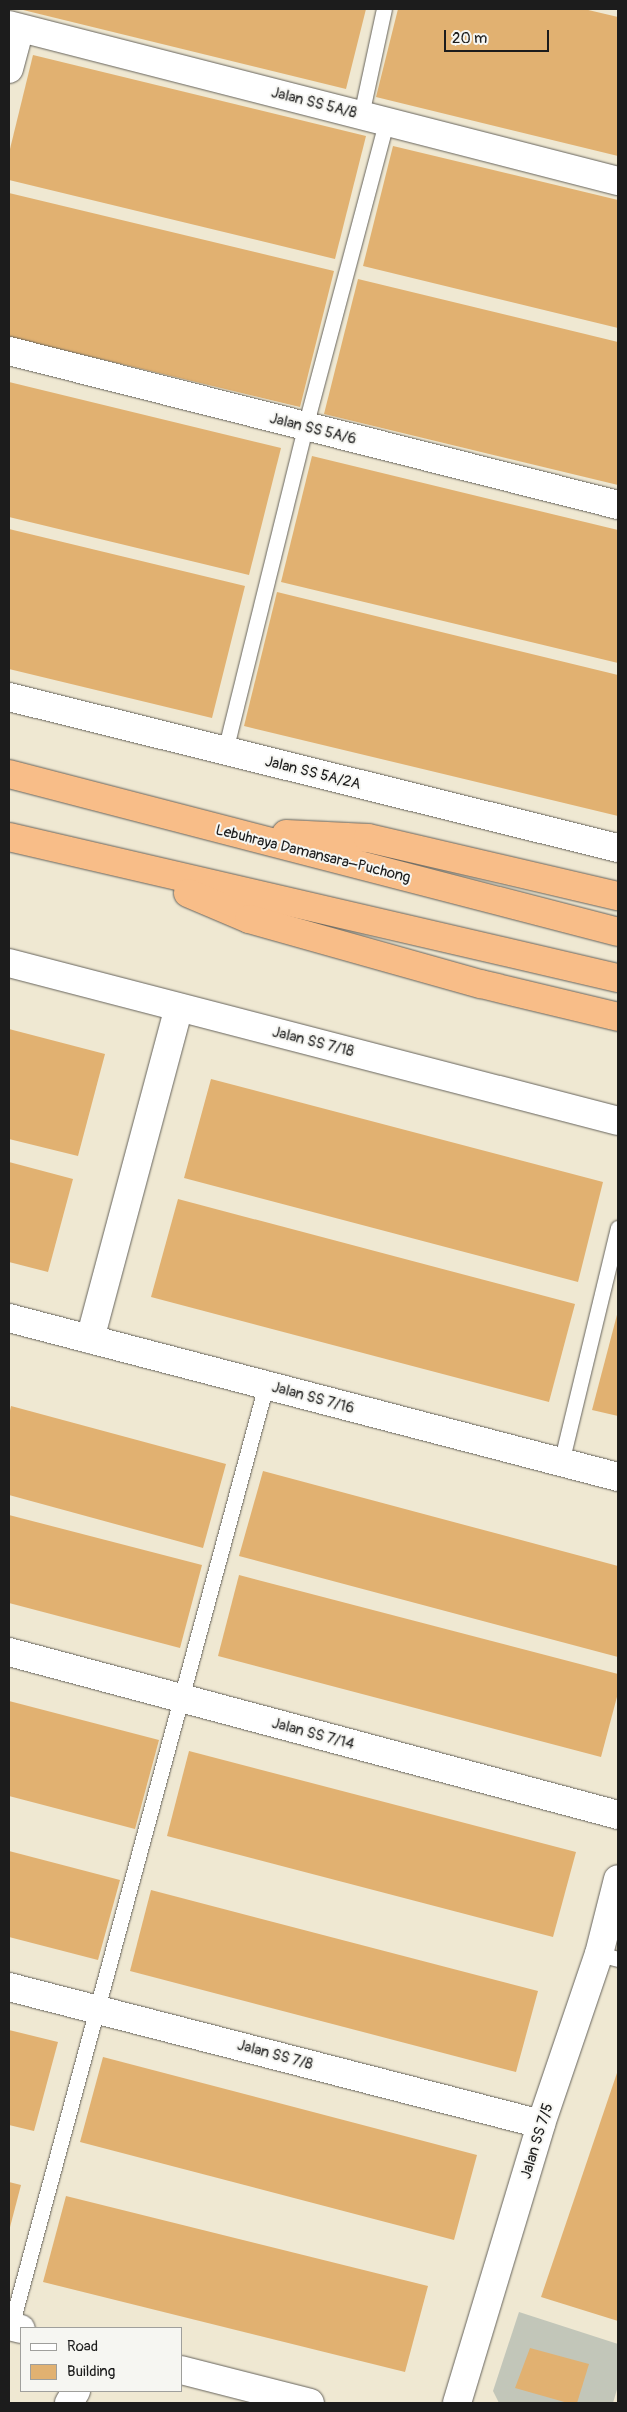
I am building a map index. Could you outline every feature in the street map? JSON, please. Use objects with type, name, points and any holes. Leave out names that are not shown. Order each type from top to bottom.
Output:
[{"type":"highway","name":"Lebuhraya Damansara–Puchong","points":[[9,774],[618,932]]},
{"type":"highway","points":[[224,831],[368,838],[618,896]]},
{"type":"highway","points":[[9,837],[118,864],[618,978]]},
{"type":"highway","points":[[118,864],[249,918],[482,984],[618,1018]]},
{"type":"street","name":"Jalan SS 5A/8","points":[[14,26],[618,181]]},
{"type":"street","points":[[9,69],[14,26]]},
{"type":"street","name":"Jalan SS 5A/6","points":[[9,351],[618,505]]},
{"type":"street","name":"Jalan SS 5A/2A","points":[[9,697],[618,848]]},
{"type":"street","name":"Jalan SS 7/18","points":[[9,963],[618,1120]]},
{"type":"street","points":[[90,1339],[179,1008]]},
{"type":"street","name":"Jalan SS 7/16","points":[[9,1318],[618,1477]]},
{"type":"street","name":"Jalan SS 7/14","points":[[9,1652],[618,1815]]},
{"type":"street","name":"Jalan SS 7/5","points":[[457,2403],[541,2124],[608,1956],[618,1880]]},
{"type":"street","name":"Jalan SS 7/8","points":[[9,1987],[541,2124]]},
{"type":"street","points":[[182,2370],[310,2403]]},
{"type":"street","points":[[69,2403],[75,2392]]},
{"type":"lane","points":[[225,751],[305,427],[373,118],[384,9]]},
{"type":"lane","points":[[561,1463],[618,1228]]},
{"type":"lane","points":[[14,2327],[97,2009],[266,1385]]},
{"type":"shaded area","points":[[519,2312],[618,2344],[618,2386],[613,2403],[499,2403],[493,2391]]},
{"type":"building","points":[[19,9],[366,9],[346,89]]},
{"type":"building","points":[[398,9],[584,9],[618,17],[618,156],[376,97]]},
{"type":"building","points":[[33,55],[366,136],[335,259],[9,180],[9,153]]},
{"type":"building","points":[[393,146],[618,200],[618,328],[363,266]]},
{"type":"building","points":[[9,193],[334,271],[300,407],[9,337]]},
{"type":"building","points":[[358,279],[618,342],[618,485],[324,414]]},
{"type":"building","points":[[9,382],[281,448],[249,575],[9,517]]},
{"type":"building","points":[[312,456],[618,530],[618,663],[281,582]]},
{"type":"building","points":[[9,529],[245,586],[212,718],[9,669]]},
{"type":"building","points":[[277,592],[618,675],[618,816],[244,726]]},
{"type":"building","points":[[9,1029],[105,1054],[78,1156],[9,1139]]},
{"type":"building","points":[[211,1079],[603,1182],[578,1282],[184,1178]]},
{"type":"building","points":[[9,1162],[73,1179],[48,1272],[9,1262]]},
{"type":"building","points":[[178,1199],[575,1304],[549,1402],[151,1297]]},
{"type":"building","points":[[618,1311],[618,1416],[592,1410]]},
{"type":"building","points":[[11,1406],[226,1464],[203,1548],[9,1495],[9,1415]]},
{"type":"building","points":[[263,1471],[618,1566],[618,1657],[239,1556]]},
{"type":"building","points":[[9,1515],[202,1565],[180,1648],[9,1603]]},
{"type":"building","points":[[239,1575],[618,1674],[618,1693],[601,1757],[218,1656]]},
{"type":"building","points":[[9,1701],[159,1740],[135,1829],[9,1796]]},
{"type":"building","points":[[189,1751],[576,1852],[553,1937],[167,1836]]},
{"type":"building","points":[[9,1851],[120,1880],[98,1960],[9,1937]]},
{"type":"building","points":[[151,1890],[538,1991],[516,2072],[130,1971]]},
{"type":"building","points":[[9,2030],[58,2042],[34,2131],[9,2125]]},
{"type":"building","points":[[103,2057],[477,2155],[454,2240],[80,2142]]},
{"type":"building","points":[[618,2070],[618,2321],[541,2297]]},
{"type":"building","points":[[9,2182],[21,2185],[9,2231]]},
{"type":"building","points":[[66,2196],[428,2286],[405,2372],[43,2282]]},
{"type":"building","points":[[530,2348],[589,2364],[577,2403],[568,2403],[515,2388]]}]
